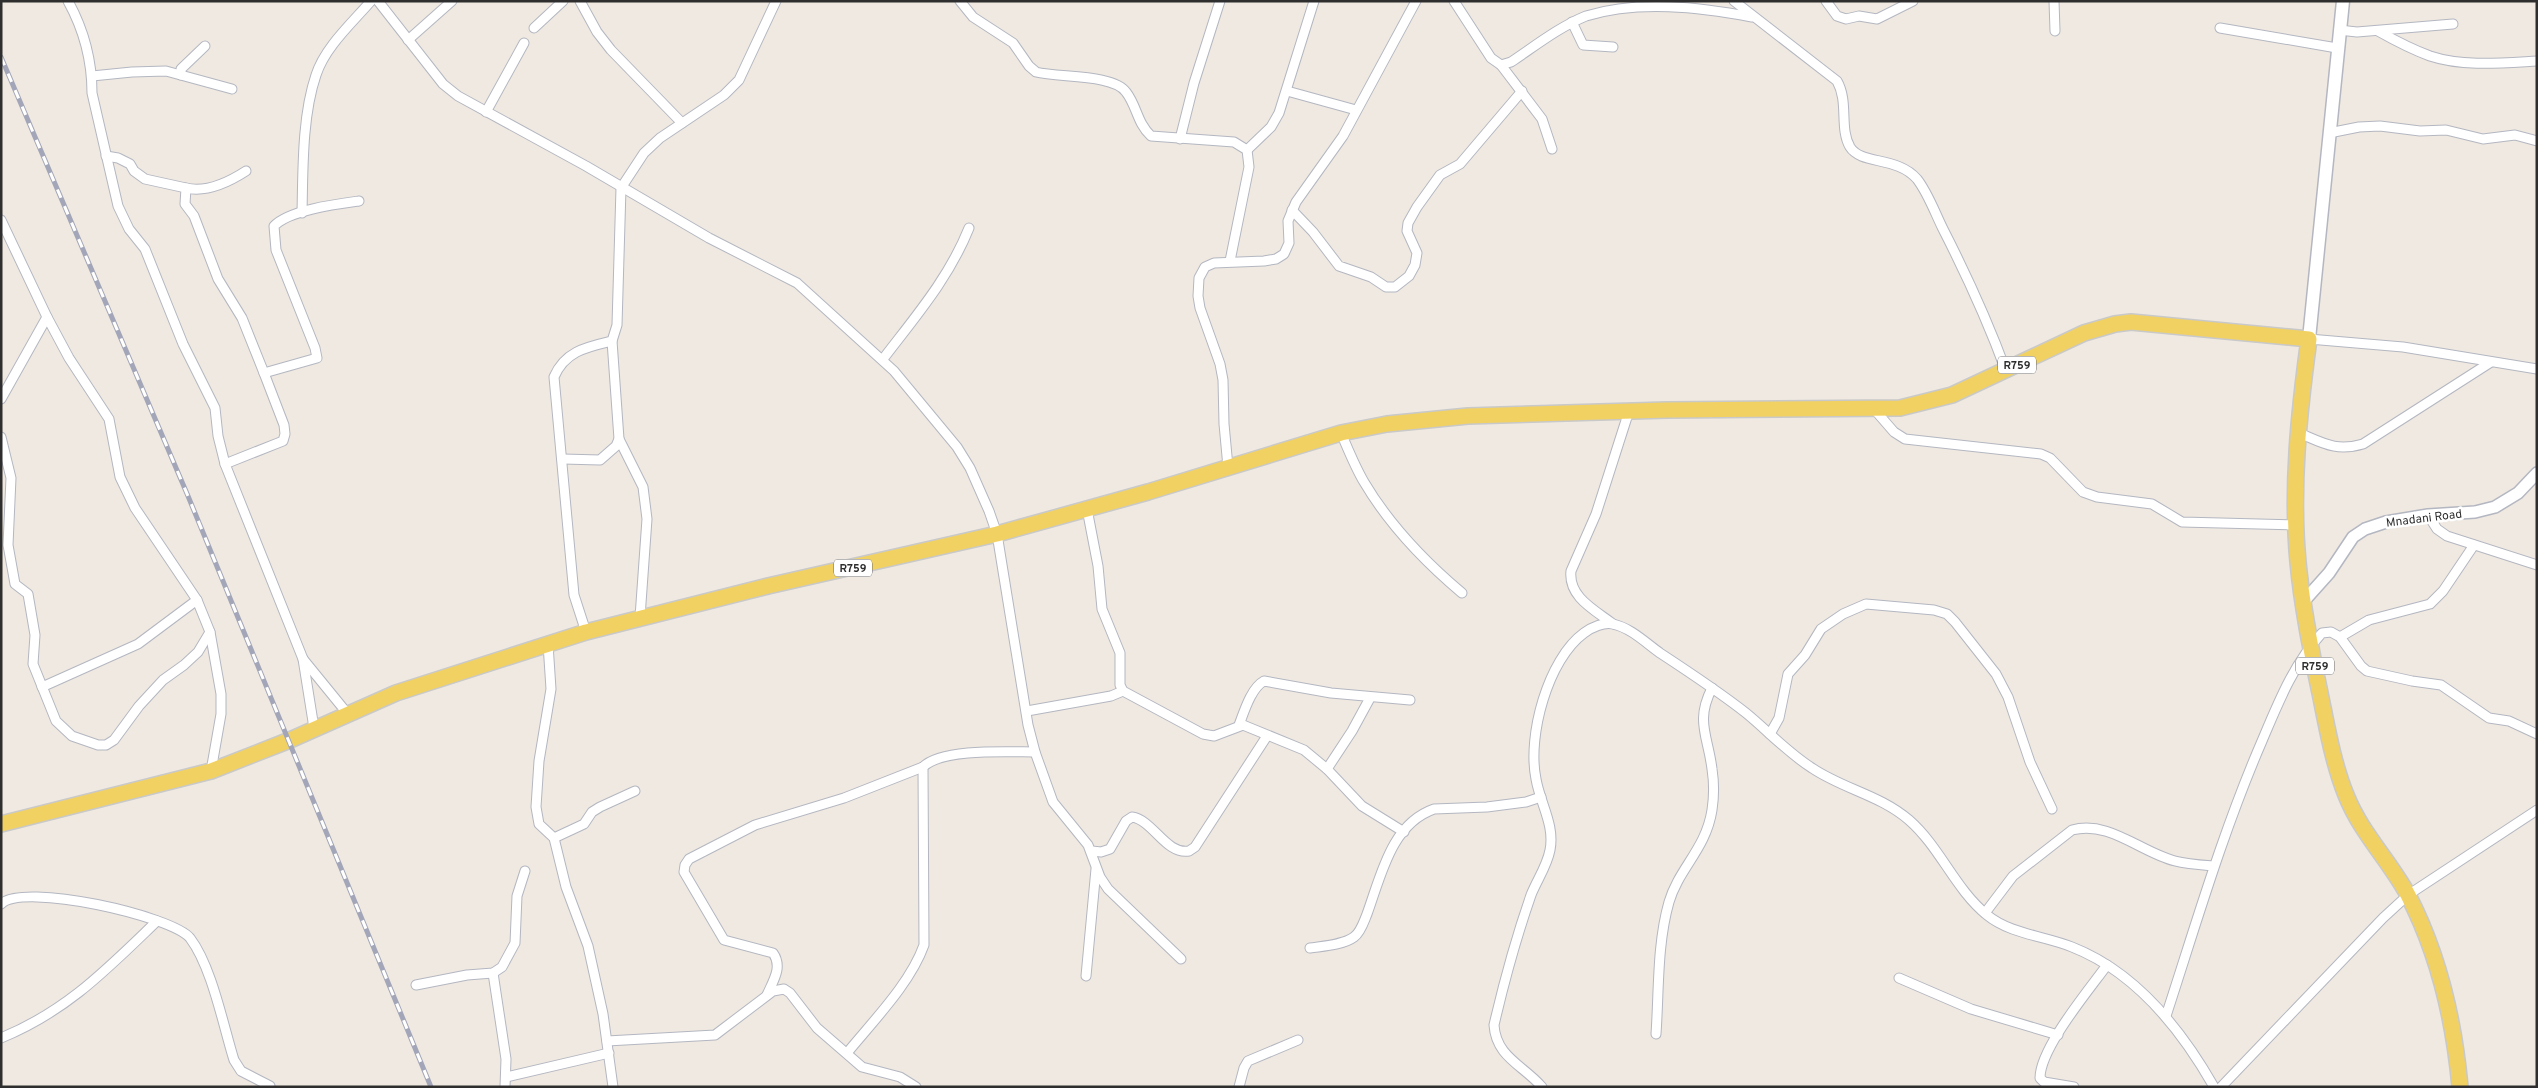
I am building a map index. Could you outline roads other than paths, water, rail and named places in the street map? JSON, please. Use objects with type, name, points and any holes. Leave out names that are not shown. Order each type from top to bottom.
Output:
[{"type":"main road","points":[[2309,339],[2343,1]]},
{"type":"main road","name":"R759","points":[[1,824],[211,771],[290,740],[396,693],[586,632],[640,617],[997,534],[1341,434],[1387,424],[1449,418],[1629,411],[1874,410],[1900,408],[1938,400],[2006,371],[2084,333],[2115,324],[2143,322],[2309,339],[2299,433],[2295,525],[2303,602],[2310,646],[2336,763],[2346,794],[2373,845],[2408,895],[2438,968],[2450,1013],[2460,1087]]},
{"type":"street","points":[[68,1],[86,42],[92,76],[92,93],[118,206],[129,229],[145,249],[183,344],[215,408],[218,436],[225,464],[303,659],[314,728]]},
{"type":"street","points":[[302,213],[305,147],[316,74],[331,48],[371,1]]},
{"type":"street","points":[[378,1],[443,84],[486,112],[586,166],[709,238],[797,283],[883,359],[928,410],[957,447],[981,491],[997,534],[1014,648],[1035,752],[1053,802],[1092,851],[1096,869],[1108,890],[1181,959]]},
{"type":"street","points":[[408,40],[452,1]]},
{"type":"street","points":[[534,28],[563,1]]},
{"type":"street","points":[[580,1],[597,32],[612,50],[682,123]]},
{"type":"street","points":[[640,617],[646,518],[643,487],[619,439],[612,341],[618,326],[621,188],[644,153],[682,123],[724,95],[739,80],[776,1]]},
{"type":"street","points":[[960,1],[973,17],[1013,43],[1029,66],[1036,72],[1114,83],[1128,93],[1140,124],[1151,136],[1234,142],[1247,150]]},
{"type":"street","points":[[1180,139],[1194,83],[1220,1]]},
{"type":"street","points":[[1247,150],[1271,127],[1287,91],[1314,1]]},
{"type":"street","points":[[1228,467],[1220,364],[1198,296],[1199,278],[1205,267],[1230,261],[1276,259],[1284,254],[1289,242],[1287,230],[1292,210],[1311,178],[1343,136],[1416,1]]},
{"type":"street","points":[[1454,1],[1492,58],[1501,65],[1542,119],[1552,149]]},
{"type":"street","points":[[1734,1],[1837,81],[1845,100],[1845,123],[1849,144],[1853,151],[1863,157],[1896,164],[1908,171],[1921,185],[1976,294],[2006,371]]},
{"type":"street","points":[[1826,1],[1839,18],[1846,19],[1859,16],[1878,19],[1914,1]]},
{"type":"street","points":[[2054,1],[2055,31]]},
{"type":"street","points":[[1501,65],[1511,62],[1572,22],[1600,10],[1644,4],[1702,8],[1756,17]]},
{"type":"street","points":[[1572,22],[1584,46],[1613,47]]},
{"type":"street","points":[[2339,30],[2378,30],[2453,24]]},
{"type":"street","points":[[2220,28],[2337,48]]},
{"type":"street","points":[[2378,30],[2414,49],[2447,60],[2493,63],[2537,61]]},
{"type":"street","points":[[486,112],[524,43]]},
{"type":"street","points":[[181,74],[182,69],[204,46]]},
{"type":"street","points":[[92,76],[149,71],[181,74],[232,89]]},
{"type":"street","points":[[1287,91],[1356,110]]},
{"type":"street","points":[[1292,210],[1313,232],[1339,266],[1371,277],[1386,287],[1395,287],[1409,276],[1415,265],[1417,253],[1407,231],[1408,224],[1417,207],[1440,175],[1460,164],[1522,91]]},
{"type":"street","points":[[2329,133],[2359,127],[2380,126],[2420,131],[2446,130],[2483,139],[2518,136],[2537,141]]},
{"type":"street","points":[[1230,261],[1249,167],[1247,150]]},
{"type":"street","points":[[106,156],[118,158],[130,164],[134,171],[145,179],[186,188],[201,188],[223,184],[246,171]]},
{"type":"street","points":[[186,188],[185,204],[194,216],[218,279],[242,318],[284,425],[285,434],[283,441],[225,464]]},
{"type":"street","points":[[264,373],[317,358],[315,348],[276,250],[274,226],[276,223],[302,213],[359,201]]},
{"type":"street","points":[[1,220],[47,317],[70,358],[109,419],[120,477],[135,508],[196,600],[210,632],[221,694],[221,714],[211,771]]},
{"type":"street","points":[[883,359],[945,278],[959,253],[969,228]]},
{"type":"street","points":[[1,399],[47,317]]},
{"type":"street","points":[[2309,339],[2403,347],[2537,369]]},
{"type":"street","points":[[586,632],[574,595],[554,377],[558,366],[568,356],[581,348],[612,341]]},
{"type":"street","points":[[2299,433],[2332,447],[2350,448],[2363,444],[2491,362]]},
{"type":"street","points":[[1874,410],[1894,432],[1905,439],[2041,454],[2050,458],[2083,492],[2097,497],[2152,504],[2187,523],[2295,525]]},
{"type":"street","points":[[1629,411],[1596,514],[1571,571],[1572,589],[1614,624],[1630,631],[1712,688],[1810,767],[1834,781],[1886,803],[1908,819],[1936,849],[1974,903],[1985,913],[2004,925],[2071,946],[2108,966],[2134,985],[2166,1016],[2214,1087]]},
{"type":"street","points":[[1341,434],[1363,481],[1397,530],[1427,563],[1462,593]]},
{"type":"street","points":[[1,437],[11,478],[8,545],[15,584],[28,594],[34,636],[33,664],[56,721],[64,730],[72,736],[98,745],[106,745],[114,740],[139,706],[163,680],[198,652],[210,632]]},
{"type":"street","points":[[563,460],[600,460],[616,446],[619,439]]},
{"type":"street","name":"Mnadani Road","points":[[2303,602],[2329,573],[2353,537],[2364,529],[2386,522],[2428,515],[2476,512],[2495,507],[2518,493],[2537,473]]},
{"type":"street","points":[[1087,509],[1098,566],[1102,609],[1120,653],[1120,685],[1123,691],[1203,734],[1214,736],[1239,725],[1248,726],[1267,736],[1304,750],[1328,769],[1362,806],[1404,832]]},
{"type":"street","points":[[2428,515],[2437,529],[2448,536],[2537,565]]},
{"type":"street","points":[[2340,637],[2369,620],[2430,604],[2442,591],[2474,545]]},
{"type":"street","points":[[42,687],[138,644],[196,600]]},
{"type":"street","points":[[1770,734],[1779,718],[1788,674],[1829,623],[1854,608],[1866,604],[1934,610],[1947,614],[1955,622],[1996,674],[2012,706],[2033,768],[2052,809]]},
{"type":"street","points":[[1542,1087],[1531,1074],[1500,1048],[1495,1039],[1494,1026],[1530,898],[1550,854],[1551,828],[1540,797],[1534,764],[1535,735],[1543,702],[1562,658],[1577,639],[1597,626],[1614,624]]},
{"type":"street","points":[[2166,1016],[2213,866],[2239,794],[2280,699],[2310,646],[2325,632],[2331,632],[2340,637],[2361,666],[2367,671],[2441,685],[2489,718],[2509,721],[2537,734]]},
{"type":"street","points":[[548,644],[551,689],[539,760],[536,807],[539,824],[554,838],[566,888],[588,946],[607,1041],[613,1087]]},
{"type":"street","points":[[303,659],[347,714]]},
{"type":"street","points":[[1239,725],[1248,702],[1261,682],[1264,681],[1370,698],[1410,700]]},
{"type":"street","points":[[1656,1034],[1664,932],[1670,902],[1678,881],[1697,853],[1708,832],[1712,809],[1712,768],[1702,728],[1705,701],[1712,688]]},
{"type":"street","points":[[1027,711],[1111,696],[1123,691]]},
{"type":"street","points":[[1328,769],[1370,698]]},
{"type":"street","points":[[1092,851],[1110,850],[1126,821],[1132,817],[1141,821],[1176,850],[1189,851],[1195,847],[1230,796],[1267,736]]},
{"type":"street","points":[[767,995],[778,970],[778,960],[773,953],[724,940],[684,872],[685,865],[689,859],[755,825],[844,798],[923,767],[928,762],[947,757],[999,752],[1035,752]]},
{"type":"street","points":[[847,1053],[900,987],[920,957],[924,946],[923,767]]},
{"type":"street","points":[[554,838],[584,824],[592,812],[600,807],[635,791]]},
{"type":"street","points":[[1310,948],[1355,937],[1364,922],[1386,858],[1404,832],[1424,813],[1434,809],[1487,808],[1526,802],[1540,797]]},
{"type":"street","points":[[2221,1087],[2382,918],[2408,895],[2537,810]]},
{"type":"street","points":[[1985,913],[2013,876],[2072,830],[2084,827],[2098,828],[2174,860],[2213,866]]},
{"type":"street","points":[[1086,976],[1096,869]]},
{"type":"street","points":[[416,985],[467,975],[493,973],[505,964],[515,943],[517,896],[524,871]]},
{"type":"street","points":[[1,904],[5,900],[35,895],[70,898],[157,921],[181,930],[190,939],[205,966],[234,1060],[241,1071],[270,1086]]},
{"type":"street","points":[[1,1038],[20,1030],[69,1001],[100,977],[157,921]]},
{"type":"street","points":[[2074,1087],[2051,1086],[2044,1082],[2040,1072],[2058,1035],[2108,966]]},
{"type":"street","points":[[493,973],[506,1058],[506,1082],[609,1053]]},
{"type":"street","points":[[1899,978],[1971,1009],[2058,1035]]},
{"type":"street","points":[[607,1041],[715,1035],[767,995],[778,989],[784,989],[790,993],[817,1028],[862,1067],[900,1077],[916,1087]]},
{"type":"street","points":[[1239,1087],[1248,1061],[1298,1040]]},
{"type":"railway","points":[[1,57],[188,496],[431,1087]]}]
